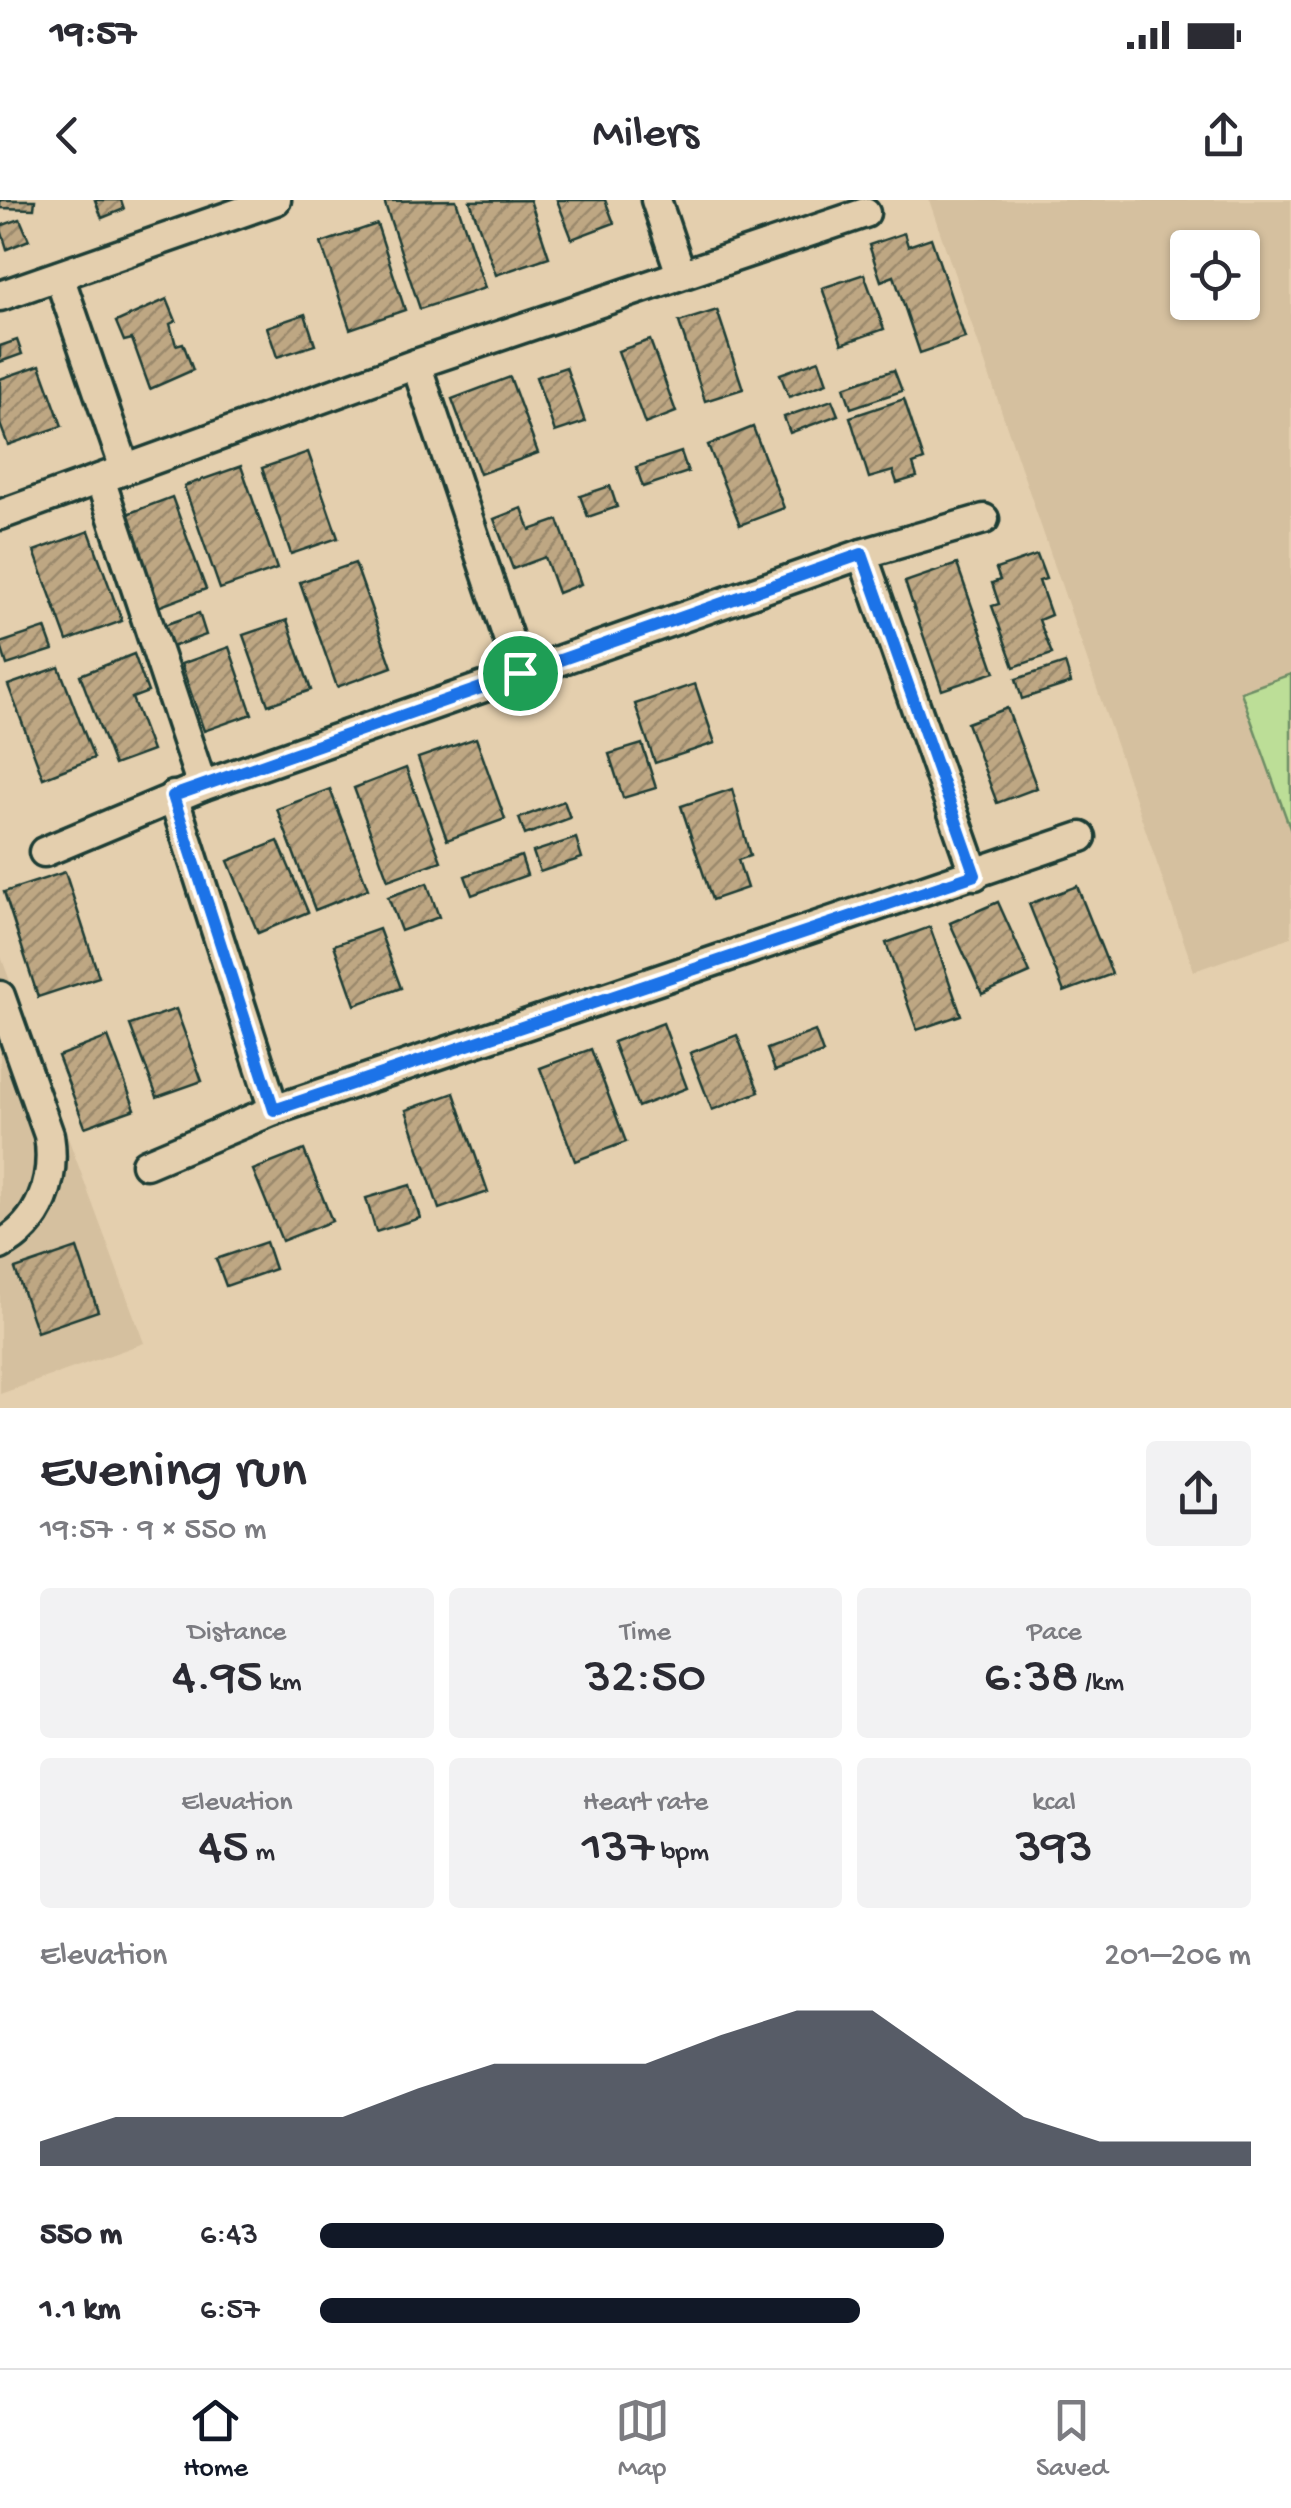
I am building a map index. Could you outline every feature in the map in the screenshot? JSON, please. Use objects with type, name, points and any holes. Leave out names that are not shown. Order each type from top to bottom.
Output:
[{"type":"street","points":[[0,296],[276,200]]},
{"type":"street","points":[[656,200],[681,274]]},
{"type":"street","points":[[0,515],[416,364],[864,213]]},
{"type":"street","points":[[58,276],[202,786]]},
{"type":"street","points":[[416,364],[520,673]]},
{"type":"street","points":[[44,852],[173,796],[520,673],[862,554],[984,520]]},
{"type":"street","points":[[862,554],[975,875]]},
{"type":"street","points":[[173,796],[274,1110]]},
{"type":"street","points":[[146,1164],[274,1110],[1081,838]]},
{"type":"street","points":[[0,996],[49,1135],[53,1158],[43,1200],[25,1230],[0,1245]]},
{"type":"shaded area","points":[[929,200],[1291,200],[1291,937],[1194,971]]},
{"type":"shaded area","points":[[0,954],[144,1343],[0,1394]]},
{"type":"green space","points":[[1291,674],[1291,831],[1241,692]]},
{"type":"building","points":[[0,200],[35,200],[34,209],[0,208]]},
{"type":"building","points":[[95,200],[121,200],[124,209],[102,218]]},
{"type":"building","points":[[456,200],[485,288],[420,309],[384,201]]},
{"type":"building","points":[[530,200],[549,257],[496,275],[470,201]]},
{"type":"building","points":[[557,200],[605,200],[614,223],[572,239]]},
{"type":"building","points":[[20,219],[29,240],[7,249],[0,226]]},
{"type":"building","points":[[377,224],[405,310],[350,329],[321,243]]},
{"type":"building","points":[[904,233],[908,246],[931,238],[965,338],[920,353],[894,276],[881,281],[869,245]]},
{"type":"building","points":[[864,274],[884,329],[842,344],[822,288]]},
{"type":"building","points":[[167,299],[176,321],[170,324],[176,345],[183,343],[193,370],[150,389],[132,339],[124,341],[116,322]]},
{"type":"building","points":[[717,310],[743,389],[705,401],[679,322]]},
{"type":"building","points":[[305,314],[315,345],[277,357],[267,327]]},
{"type":"building","points":[[17,340],[22,354],[0,362],[0,346]]},
{"type":"building","points":[[650,340],[676,412],[645,424],[618,351]]},
{"type":"building","points":[[819,360],[827,383],[789,397],[780,374]]},
{"type":"building","points":[[40,365],[62,426],[8,445],[0,424],[0,379]]},
{"type":"building","points":[[566,367],[585,422],[555,432],[536,377]]},
{"type":"building","points":[[894,370],[902,391],[851,408],[844,387]]},
{"type":"building","points":[[510,377],[538,453],[480,474],[452,399]]},
{"type":"building","points":[[904,399],[924,460],[913,464],[917,477],[897,483],[893,471],[869,478],[850,417]]},
{"type":"building","points":[[832,400],[838,415],[790,433],[784,417]]},
{"type":"building","points":[[753,427],[784,508],[740,525],[708,445]]},
{"type":"building","points":[[308,452],[338,538],[291,554],[262,468]]},
{"type":"building","points":[[681,452],[688,472],[643,487],[636,467]]},
{"type":"building","points":[[241,466],[277,569],[220,589],[184,486]]},
{"type":"building","points":[[610,486],[617,507],[588,517],[580,496]]},
{"type":"building","points":[[172,497],[206,589],[153,609],[119,517]]},
{"type":"building","points":[[522,508],[530,530],[558,520],[581,584],[558,593],[545,557],[513,569],[494,519]]},
{"type":"building","points":[[89,531],[122,621],[67,641],[34,551]]},
{"type":"building","points":[[1037,555],[1046,579],[1039,581],[1051,615],[1039,620],[1052,654],[1014,667],[992,606],[999,604],[992,583],[1000,580],[996,569]]},
{"type":"building","points":[[355,563],[392,667],[337,687],[300,582]]},
{"type":"building","points":[[957,564],[995,672],[942,690],[905,582]]},
{"type":"building","points":[[199,613],[206,635],[169,648],[161,626]]},
{"type":"building","points":[[287,620],[311,690],[268,705],[243,635]]},
{"type":"building","points":[[45,628],[53,650],[7,665],[0,643]]},
{"type":"building","points":[[229,647],[252,714],[204,731],[181,664]]},
{"type":"building","points":[[134,654],[148,692],[132,698],[152,751],[114,765],[80,675]]},
{"type":"building","points":[[1065,663],[1071,683],[1022,699],[1016,679]]},
{"type":"building","points":[[59,667],[94,758],[43,778],[8,685]]},
{"type":"building","points":[[695,684],[715,743],[655,763],[635,704]]},
{"type":"building","points":[[1007,708],[1037,788],[997,803],[967,723]]},
{"type":"building","points":[[476,738],[505,819],[447,840],[418,758]]},
{"type":"building","points":[[642,744],[656,788],[623,798],[609,754]]},
{"type":"building","points":[[406,768],[441,861],[388,880],[354,788]]},
{"type":"building","points":[[330,789],[368,889],[315,910],[277,809]]},
{"type":"building","points":[[732,789],[750,856],[738,860],[747,888],[712,900],[681,806]]},
{"type":"building","points":[[564,801],[570,818],[525,835],[519,818]]},
{"type":"building","points":[[576,838],[582,858],[540,872],[533,852]]},
{"type":"building","points":[[278,841],[308,912],[258,933],[228,861]]},
{"type":"building","points":[[521,856],[527,875],[472,895],[465,876]]},
{"type":"building","points":[[65,872],[99,977],[38,997],[4,892]]},
{"type":"building","points":[[427,883],[439,917],[401,931],[388,897]]},
{"type":"building","points":[[1077,886],[1112,974],[1064,992],[1029,904]]},
{"type":"building","points":[[998,902],[1030,973],[982,994],[950,923]]},
{"type":"building","points":[[930,927],[961,1015],[917,1030],[886,943]]},
{"type":"building","points":[[379,929],[401,988],[355,1005],[334,945]]},
{"type":"building","points":[[176,1009],[202,1081],[157,1097],[130,1025]]},
{"type":"building","points":[[663,1023],[687,1088],[638,1107],[613,1042]]},
{"type":"building","points":[[815,1031],[823,1053],[775,1071],[767,1049]]},
{"type":"building","points":[[737,1035],[759,1092],[712,1110],[690,1053]]},
{"type":"building","points":[[108,1037],[135,1109],[85,1127],[58,1056]]},
{"type":"building","points":[[591,1049],[626,1142],[575,1161],[540,1068]]},
{"type":"building","points":[[454,1093],[488,1192],[439,1209],[406,1110]]},
{"type":"building","points":[[304,1150],[332,1221],[282,1241],[253,1170]]},
{"type":"building","points":[[410,1185],[420,1218],[376,1232],[366,1198]]},
{"type":"building","points":[[266,1242],[275,1269],[226,1286],[216,1259]]},
{"type":"building","points":[[77,1248],[98,1311],[37,1332],[15,1269]]},
{"type":"route","points":[[862,554],[975,875],[274,1110],[173,796],[520,673],[862,554]]}]
